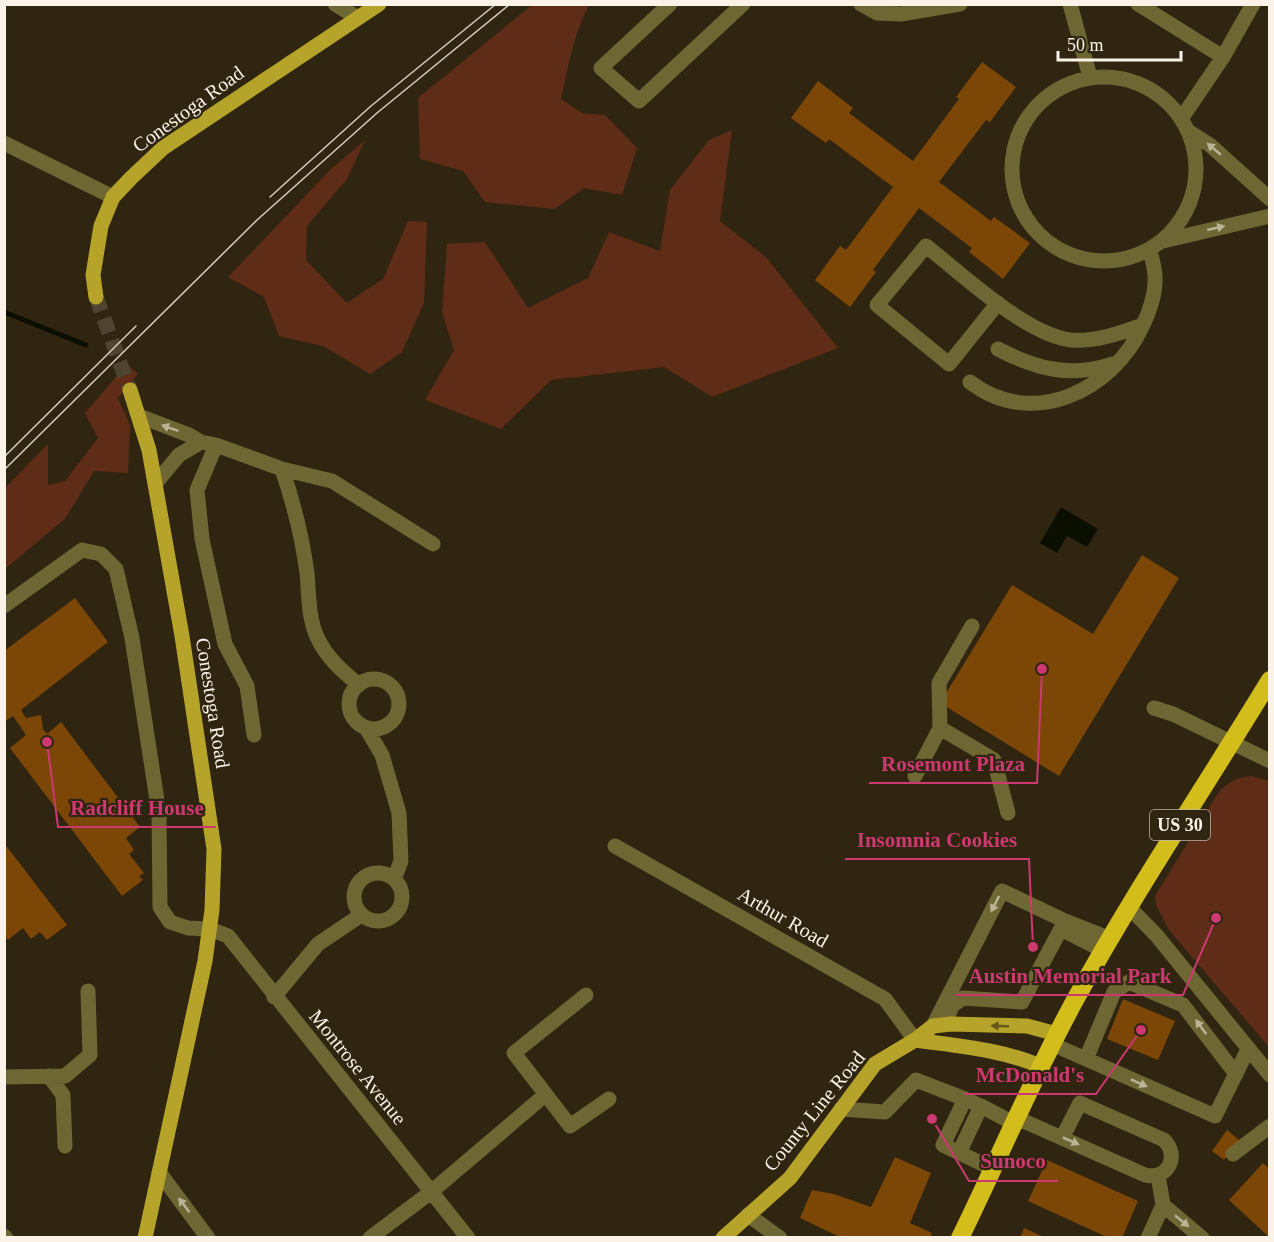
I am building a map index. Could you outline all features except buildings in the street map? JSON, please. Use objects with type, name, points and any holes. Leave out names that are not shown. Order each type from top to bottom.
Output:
[{"type":"highway","name":"US 30","points":[[960,1238],[1040,1066],[1129,907],[1269,680]]},
{"type":"main road","name":"Conestoga Road","points":[[96,297],[93,275],[96,252],[101,226],[113,197],[163,148],[378,4]]},
{"type":"main road","name":"Conestoga Road","points":[[130,390],[149,450],[214,849],[213,896],[205,961],[145,1238]]},
{"type":"main road","name":"County Line Road","points":[[723,1238],[790,1178],[875,1064],[939,1025]]},
{"type":"main road","points":[[939,1025],[1027,1026],[1055,1039]]},
{"type":"main road","points":[[915,1040],[993,1051],[1015,1056],[1040,1066]]},
{"type":"street","points":[[335,4],[358,18]]},
{"type":"street","points":[[670,4],[601,68],[639,101],[743,4]]},
{"type":"street","points":[[861,4],[877,13],[902,14],[960,4]]},
{"type":"street","points":[[1070,4],[1090,78]]},
{"type":"street","points":[[1138,4],[1223,57]]},
{"type":"street","points":[[1184,125],[1250,6]]},
{"type":"street","points":[[1269,199],[1210,145],[1184,125],[1164,99],[1142,85],[1117,78],[1090,78],[1060,88],[1034,108],[1018,136],[1011,168],[1016,200],[1032,228],[1057,249],[1087,261],[1119,261],[1156,245],[1269,216]]},
{"type":"street","points":[[970,382],[983,392],[1024,404],[1066,398],[1093,385],[1134,345],[1148,314],[1155,282],[1156,245],[1179,223],[1190,202],[1196,178],[1195,154],[1184,125]]},
{"type":"street","points":[[4,143],[113,197]]},
{"type":"street","points":[[998,303],[949,364],[877,305],[926,246],[1020,320],[1053,336],[1072,340],[1115,335],[1143,325]]},
{"type":"street","points":[[998,349],[1046,368],[1070,372],[1095,370],[1118,363]]},
{"type":"street","points":[[139,416],[282,469],[332,481],[434,544]]},
{"type":"street","points":[[155,484],[179,454],[208,443]]},
{"type":"street","points":[[208,443],[197,490],[202,539],[225,644],[247,686],[254,735]]},
{"type":"street","points":[[282,469],[296,507],[307,573],[310,611],[316,636],[332,662],[359,685]]},
{"type":"street","points":[[4,606],[82,550],[101,554],[116,569],[132,638],[159,813],[160,907],[170,922],[188,928],[210,929]]},
{"type":"street","points":[[915,776],[940,728],[939,683],[972,626]]},
{"type":"street","points":[[371,679],[381,680],[396,692],[397,711],[393,720],[385,726],[376,729],[366,728],[357,723],[351,715],[350,696],[354,688],[362,682],[371,679]]},
{"type":"street","points":[[1154,708],[1173,714],[1269,760]]},
{"type":"street","points":[[366,728],[382,755],[399,813],[401,861],[394,879]]},
{"type":"street","points":[[940,728],[994,760],[1008,813]]},
{"type":"street","name":"Arthur Road","points":[[615,846],[885,999],[915,1040]]},
{"type":"street","points":[[376,872],[386,873],[394,879],[400,886],[402,896],[401,905],[396,914],[379,922],[361,915],[355,908],[353,898],[354,889],[359,880],[367,874],[376,872]]},
{"type":"street","points":[[939,1025],[1002,891],[1063,925],[1108,945]]},
{"type":"street","points":[[1129,907],[1157,936],[1269,1075]]},
{"type":"street","points":[[274,997],[318,944],[361,915]]},
{"type":"street","points":[[939,1025],[952,1006],[963,998],[1022,1002],[1063,925]]},
{"type":"street","name":"Montrose Avenue","points":[[210,929],[228,936],[274,997],[468,1238]]},
{"type":"street","points":[[1086,1059],[1114,992],[1129,982],[1183,1005],[1236,1074]]},
{"type":"street","points":[[4,1077],[65,1076],[90,1054],[88,991]]},
{"type":"street","points":[[586,995],[514,1053],[570,1126],[609,1099]]},
{"type":"street","points":[[1055,1039],[1086,1059],[1215,1116],[1248,1049]]},
{"type":"street","points":[[49,1076],[63,1095],[65,1146]]},
{"type":"street","points":[[842,1109],[885,1112],[916,1080],[1062,1138],[1145,1175],[1158,1176],[1168,1168],[1173,1156],[1172,1150],[1164,1140],[1080,1103],[1062,1138]]},
{"type":"street","points":[[370,1238],[431,1192],[545,1095]]},
{"type":"street","points":[[965,1099],[943,1145],[993,1169]]},
{"type":"street","points":[[959,1153],[981,1106]]},
{"type":"street","points":[[1233,1154],[1269,1126]]},
{"type":"street","points":[[159,1172],[208,1238]]},
{"type":"street","points":[[1148,1238],[1163,1205],[1158,1176]]},
{"type":"street","points":[[1163,1205],[1202,1238]]},
{"type":"street","points":[[748,1215],[780,1238]]},
{"type":"shaded area","points":[[532,5],[589,5],[575,39],[561,99],[582,113],[605,115],[637,148],[622,195],[584,188],[555,209],[485,202],[463,171],[420,159],[418,98]]},
{"type":"shaded area","points":[[732,130],[720,221],[766,257],[838,348],[712,397],[664,367],[551,380],[501,429],[425,400],[454,350],[442,312],[447,244],[485,242],[528,308],[588,278],[609,232],[660,251],[670,190],[709,140]]},
{"type":"shaded area","points":[[365,140],[347,179],[307,226],[306,260],[347,303],[383,279],[408,221],[427,222],[424,303],[402,352],[370,374],[323,346],[279,336],[264,297],[228,277],[330,170]]},
{"type":"shaded area","points":[[127,364],[138,374],[118,398],[130,425],[128,473],[94,471],[65,519],[5,569],[5,488],[48,444],[48,485],[65,481],[98,438],[85,413]]},
{"type":"shaded area","points":[[1061,507],[1098,529],[1087,547],[1067,536],[1057,553],[1040,543]]},
{"type":"shaded area","points":[[1251,776],[1269,781],[1269,1047],[1169,930],[1156,905],[1155,896],[1218,793],[1233,781]]},
{"type":"waterway","points":[[4,312],[86,345]]},
{"type":"tunnel","points":[[96,297],[130,390]]},
{"type":"tram line","points":[[270,197],[371,106],[496,4]]},
{"type":"tram line","points":[[4,470],[257,220],[377,113],[510,4]]},
{"type":"tram line","points":[[4,457],[136,326]]},
{"type":"place","name":"Rosemont Plaza","points":[[1042,669]]},
{"type":"place","name":"Radcliff House","points":[[47,742]]},
{"type":"place","name":"Austin Memorial Park","points":[[1216,918]]},
{"type":"place","name":"Insomnia Cookies","points":[[1033,947]]},
{"type":"place","name":"McDonald's","points":[[1141,1030]]},
{"type":"place","name":"Sunoco","points":[[932,1119]]}]
